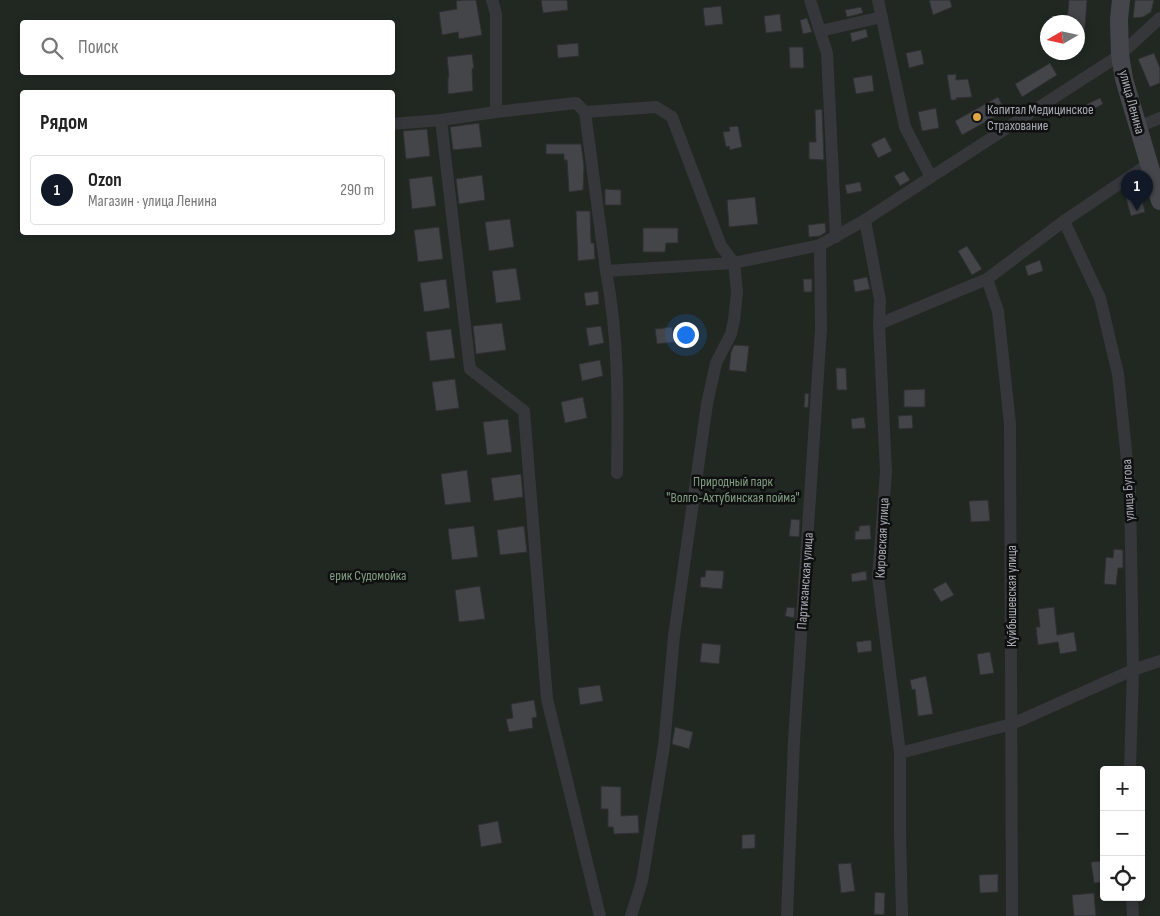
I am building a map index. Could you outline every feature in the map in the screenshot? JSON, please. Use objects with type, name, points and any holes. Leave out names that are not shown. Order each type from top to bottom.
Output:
[{"type":"street","points":[[492,0],[496,14],[496,112]]},
{"type":"street","points":[[810,0],[827,53],[836,237]]},
{"type":"street","points":[[878,0],[905,127],[931,177]]},
{"type":"street","name":"улица Ленина","points":[[1121,0],[1119,19],[1120,55],[1124,79],[1160,201]]},
{"type":"street","points":[[820,31],[882,17]]},
{"type":"street","points":[[606,271],[734,263],[820,245],[865,220],[1120,55],[1160,18]]},
{"type":"street","points":[[395,124],[441,120],[576,103],[585,112],[606,271],[613,307],[618,388],[618,474]]},
{"type":"street","points":[[585,112],[656,107],[672,116],[721,246],[734,263],[737,292],[731,334],[716,363],[707,404],[674,636],[664,746],[642,881],[631,916]]},
{"type":"street","points":[[1138,127],[1160,118]]},
{"type":"street","points":[[441,120],[470,369],[524,411],[547,699],[600,916]]},
{"type":"street","points":[[879,324],[987,279],[1064,221],[1150,163]]},
{"type":"street","name":"Кировская улица","points":[[865,220],[880,300],[879,324],[886,472],[878,577],[900,753],[902,916]]},
{"type":"street","name":"улица Бугова","points":[[1064,221],[1100,298],[1118,374],[1130,489],[1133,670],[1130,766]]},
{"type":"street","name":"Партизанская улица","points":[[787,916],[794,740],[821,329],[820,245]]},
{"type":"street","name":"Куйбышевская улица","points":[[987,279],[998,311],[1010,424],[1012,916]]},
{"type":"street","points":[[900,753],[1012,724],[1133,670],[1160,661]]},
{"type":"street","points":[[1132,901],[1133,916]]},
{"type":"green space","name":"Природный парк \"Волго-Ахтубинская пойма\"","points":[[0,0],[1160,0],[1160,916],[0,916]]},
{"type":"building","points":[[476,0],[482,35],[459,39],[458,32],[442,35],[439,12],[457,9],[456,1]]},
{"type":"building","points":[[541,0],[567,0],[568,10],[543,13]]},
{"type":"building","points":[[929,0],[950,0],[952,7],[933,15]]},
{"type":"building","points":[[1069,0],[1087,0],[1085,26],[1085,15],[1068,15]]},
{"type":"building","points":[[1135,0],[1154,0],[1151,12],[1143,17],[1133,18]]},
{"type":"building","points":[[721,6],[723,24],[705,26],[703,8]]},
{"type":"building","points":[[861,7],[863,13],[847,17],[845,10]]},
{"type":"building","points":[[780,14],[782,31],[766,33],[764,16]]},
{"type":"building","points":[[807,18],[812,32],[803,34],[800,20]]},
{"type":"building","points":[[866,29],[868,37],[852,42],[850,33]]},
{"type":"building","points":[[578,43],[579,56],[558,58],[557,45]]},
{"type":"building","points":[[789,47],[803,47],[804,68],[790,68]]},
{"type":"building","points":[[921,50],[924,64],[909,68],[906,53]]},
{"type":"building","points":[[1154,53],[1160,68],[1160,83],[1150,87],[1138,59]]},
{"type":"building","points":[[472,54],[474,68],[472,69],[473,91],[448,94],[447,57]]},
{"type":"building","points":[[1050,63],[1057,75],[1022,97],[1015,84]]},
{"type":"building","points":[[956,74],[956,80],[968,79],[972,97],[951,100],[947,75]]},
{"type":"building","points":[[872,75],[874,91],[856,94],[853,78]]},
{"type":"building","points":[[998,97],[1005,111],[962,135],[955,121]]},
{"type":"building","points":[[1100,98],[1103,104],[1081,116],[1077,109]]},
{"type":"building","points":[[936,108],[939,128],[922,131],[918,112]]},
{"type":"building","points":[[822,109],[824,160],[809,159],[809,142],[816,142],[815,110]]},
{"type":"building","points":[[479,123],[482,147],[453,150],[450,127]]},
{"type":"building","points":[[738,126],[742,147],[730,150],[729,146],[726,147],[723,132],[730,131],[729,127]]},
{"type":"building","points":[[427,129],[430,156],[406,159],[403,131]]},
{"type":"building","points":[[885,137],[892,151],[878,158],[871,144]]},
{"type":"building","points":[[546,144],[581,144],[584,167],[583,190],[569,192],[567,160],[564,160],[564,154],[546,154]]},
{"type":"building","points":[[904,171],[910,180],[900,186],[894,176]]},
{"type":"building","points":[[482,175],[485,200],[459,204],[456,179]]},
{"type":"building","points":[[432,176],[436,206],[412,209],[409,179]]},
{"type":"building","points":[[860,182],[862,191],[847,194],[845,185]]},
{"type":"building","points":[[1139,187],[1145,212],[1131,216],[1124,191]]},
{"type":"building","points":[[605,189],[621,190],[621,205],[605,205]]},
{"type":"building","points":[[755,197],[758,224],[729,227],[727,200]]},
{"type":"building","points":[[576,211],[590,211],[591,243],[594,243],[595,259],[578,261]]},
{"type":"building","points":[[510,219],[514,247],[489,251],[485,222]]},
{"type":"building","points":[[825,223],[826,232],[820,236],[809,237],[808,225]]},
{"type":"building","points":[[439,227],[443,259],[418,262],[414,230]]},
{"type":"building","points":[[643,228],[678,228],[678,243],[666,243],[665,252],[643,252]]},
{"type":"building","points":[[967,246],[982,269],[972,275],[958,251]]},
{"type":"building","points":[[1040,260],[1043,271],[1028,276],[1025,266]]},
{"type":"building","points":[[516,268],[521,300],[496,303],[492,271]]},
{"type":"building","points":[[867,277],[870,289],[855,292],[853,280]]},
{"type":"building","points":[[446,279],[450,308],[424,312],[420,283]]},
{"type":"building","points":[[803,279],[812,279],[812,292],[804,292]]},
{"type":"building","points":[[598,291],[599,304],[586,306],[584,293]]},
{"type":"building","points":[[502,323],[506,350],[476,354],[473,326]]},
{"type":"building","points":[[601,326],[604,343],[589,346],[586,328]]},
{"type":"building","points":[[672,327],[674,342],[657,344],[655,329]]},
{"type":"building","points":[[451,329],[455,358],[430,361],[426,332]]},
{"type":"building","points":[[734,345],[749,346],[746,372],[729,370],[731,352]]},
{"type":"building","points":[[600,360],[603,376],[582,381],[579,364]]},
{"type":"building","points":[[836,368],[846,368],[847,390],[837,390]]},
{"type":"building","points":[[455,379],[459,408],[436,411],[432,382]]},
{"type":"building","points":[[925,389],[925,407],[904,407],[904,390]]},
{"type":"building","points":[[805,393],[809,394],[808,408],[804,407]]},
{"type":"building","points":[[583,397],[587,418],[565,423],[561,402]]},
{"type":"building","points":[[912,415],[913,428],[899,429],[898,416]]},
{"type":"building","points":[[864,417],[866,428],[852,429],[851,419]]},
{"type":"building","points":[[508,419],[512,452],[487,455],[483,422]]},
{"type":"building","points":[[467,470],[471,502],[445,505],[441,474]]},
{"type":"building","points":[[521,474],[523,497],[494,501],[491,478]]},
{"type":"building","points":[[988,500],[990,521],[971,522],[969,501]]},
{"type":"building","points":[[791,519],[800,520],[799,537],[789,536]]},
{"type":"building","points":[[870,525],[871,539],[855,540],[855,531],[859,531],[859,526]]},
{"type":"building","points":[[474,526],[478,557],[452,560],[448,529]]},
{"type":"building","points":[[524,526],[527,552],[500,555],[497,530]]},
{"type":"building","points":[[1114,549],[1123,550],[1123,568],[1118,568],[1116,585],[1104,584],[1106,557],[1113,558]]},
{"type":"building","points":[[706,570],[724,571],[722,589],[700,587],[701,577],[705,577]]},
{"type":"building","points":[[866,571],[867,580],[852,582],[851,574]]},
{"type":"building","points":[[946,582],[954,595],[941,602],[933,589]]},
{"type":"building","points":[[480,586],[485,619],[459,622],[455,590]]},
{"type":"building","points":[[787,607],[795,608],[794,618],[785,616]]},
{"type":"building","points":[[1054,607],[1057,635],[1074,632],[1077,651],[1060,654],[1058,642],[1038,645],[1036,627],[1040,627],[1038,609]]},
{"type":"building","points":[[871,640],[872,651],[858,653],[856,642]]},
{"type":"building","points":[[702,643],[721,645],[719,664],[700,662]]},
{"type":"building","points":[[990,652],[994,673],[980,675],[977,654]]},
{"type":"building","points":[[926,676],[933,714],[918,716],[915,689],[912,690],[910,680]]},
{"type":"building","points":[[600,685],[603,701],[580,705],[578,688]]},
{"type":"building","points":[[534,700],[537,717],[532,718],[533,728],[509,732],[506,719],[513,718],[511,704]]},
{"type":"building","points":[[675,727],[693,732],[689,749],[672,744]]},
{"type":"building","points":[[601,786],[621,787],[621,816],[638,815],[639,833],[614,834],[613,827],[608,827],[608,809],[601,809]]},
{"type":"building","points":[[498,821],[502,843],[481,847],[478,825]]},
{"type":"building","points":[[755,834],[755,848],[742,849],[742,835]]},
{"type":"building","points":[[1100,861],[1100,882],[1094,883],[1091,862]]},
{"type":"building","points":[[851,863],[855,891],[841,893],[838,864]]},
{"type":"building","points":[[998,874],[998,892],[980,893],[979,875]]},
{"type":"building","points":[[875,892],[885,893],[884,915],[874,914]]},
{"type":"building","points":[[1094,893],[1096,916],[1074,916],[1072,895]]},
{"type":"place","name":"Капитал Медицинское Страхование","points":[[977,117]]},
{"type":"place","name":"Ozon","points":[[1137,211]]},
{"type":"park label","name":"ерик Судомойка","points":[[368,575]]}]
